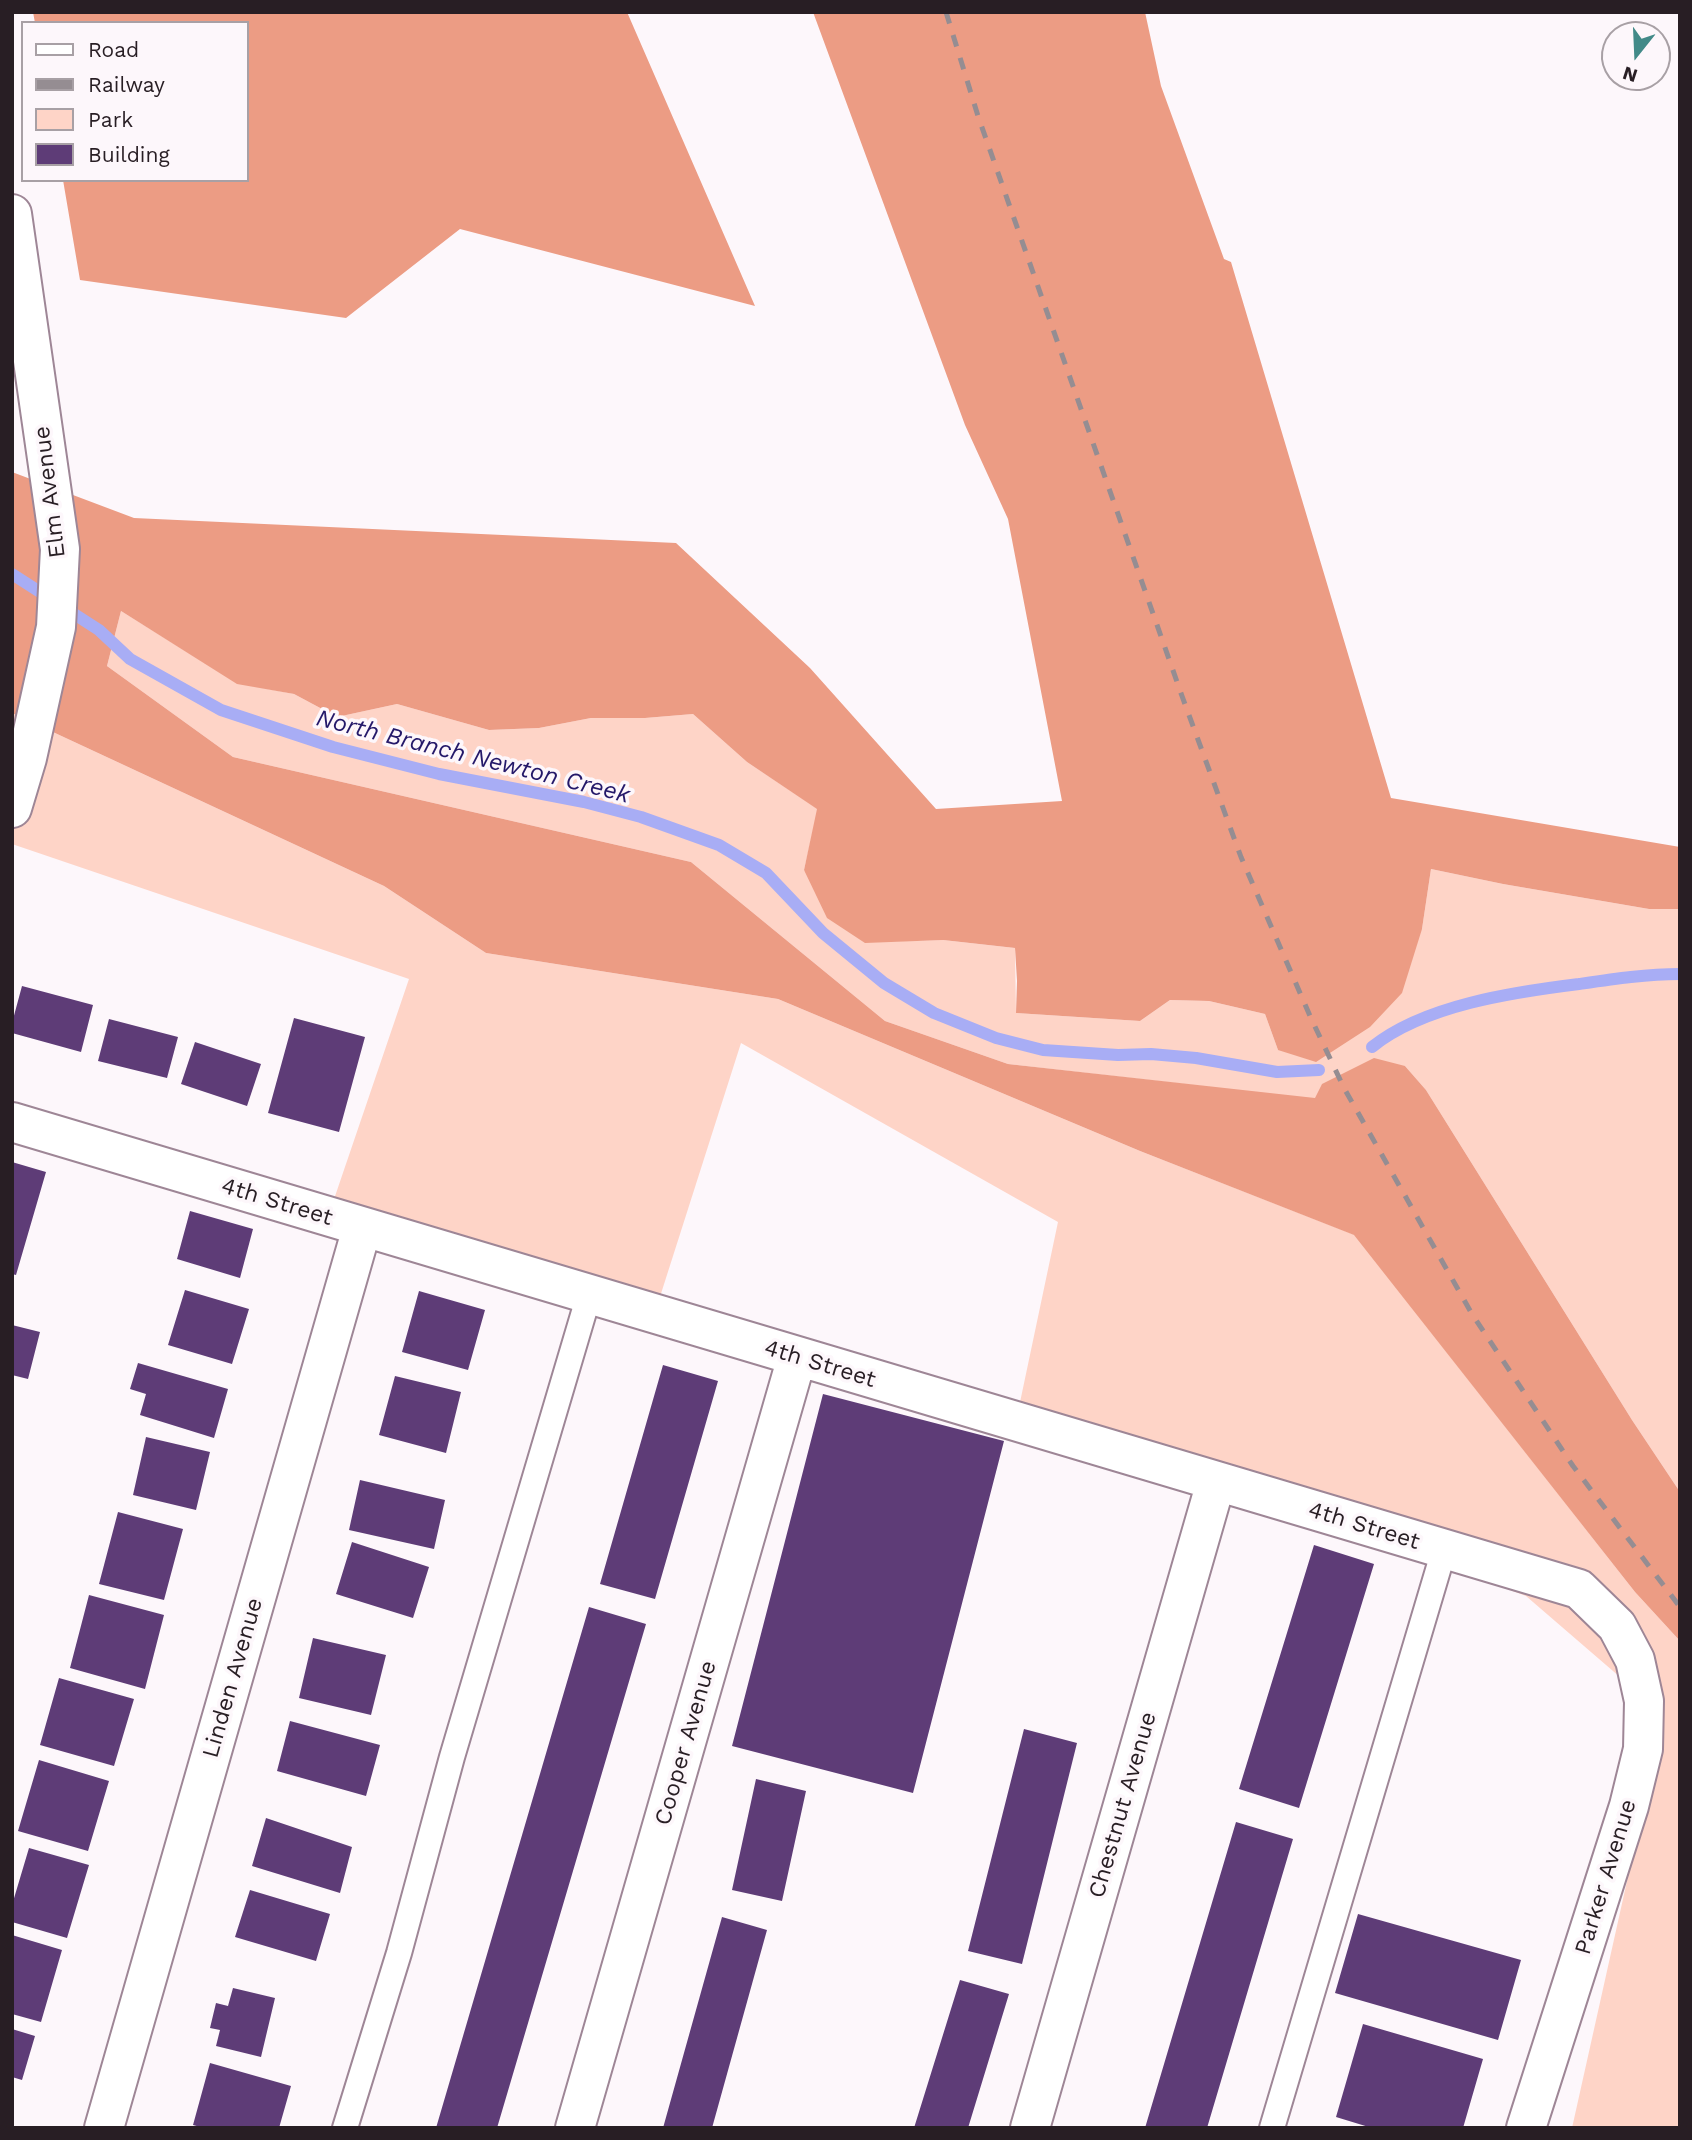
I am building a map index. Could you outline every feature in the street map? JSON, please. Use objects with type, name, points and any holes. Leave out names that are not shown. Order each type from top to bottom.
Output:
[{"type":"street","name":"Elm Avenue","points":[[12,214],[22,340],[60,549],[56,626],[27,758],[12,808]]},
{"type":"street","name":"4th Street","points":[[12,1122],[1579,1589],[1617,1626]]},
{"type":"street","name":"Linden Avenue","points":[[104,2128],[362,1228]]},
{"type":"street","name":"Cooper Avenue","points":[[575,2128],[797,1357]]},
{"type":"street","name":"Chestnut Avenue","points":[[1030,2128],[1216,1482]]},
{"type":"street","name":"Parker Avenue","points":[[1526,2128],[1629,1806],[1643,1749],[1644,1701],[1635,1660],[1617,1626]]},
{"type":"lane","points":[[345,2128],[399,1953],[452,1757],[589,1296]]},
{"type":"lane","points":[[1272,2128],[1444,1550]]},
{"type":"green space","points":[[121,611],[237,683],[294,694],[337,717],[397,704],[489,730],[539,728],[591,718],[645,718],[693,714],[747,762],[818,809],[804,870],[865,942],[943,940],[1015,948],[1016,1013],[1140,1021],[1170,1000],[1209,1001],[1265,1014],[1278,1050],[1422,929],[1431,869],[1649,909],[1680,909],[1680,1492],[1632,1420],[1426,1090],[1405,1066],[1315,1099],[1008,1064],[885,1021],[691,862],[233,757],[107,666]]},
{"type":"green space","points":[[12,713],[384,886],[486,953],[778,999],[1140,1151],[1355,1235],[1635,1592],[1680,1641],[1680,2128],[1572,2128],[1664,1715],[1526,1596],[1019,1407],[1058,1222],[741,1043],[658,1303],[331,1208],[409,979],[12,844]]},
{"type":"shaded area","points":[[33,12],[627,12],[755,306],[460,229],[346,318],[80,280],[63,182],[248,182],[248,21],[35,21]]},
{"type":"shaded area","points":[[813,12],[1145,12],[1161,86],[1224,259],[1231,262],[1391,798],[1680,847],[1680,909],[1649,909],[1431,869],[1422,929],[1402,993],[1370,1027],[1316,1062],[1278,1050],[1265,1014],[1209,1001],[1170,1000],[1140,1021],[1016,1013],[1015,948],[943,940],[865,943],[827,918],[804,870],[817,809],[747,762],[693,714],[645,718],[591,718],[539,728],[489,730],[397,704],[337,717],[294,694],[237,684],[121,611],[107,666],[233,757],[691,862],[885,1021],[1008,1064],[1315,1098],[1322,1084],[1374,1058],[1405,1066],[1426,1090],[1632,1420],[1680,1492],[1680,1641],[1635,1592],[1354,1235],[1140,1151],[778,999],[486,953],[384,886],[12,713],[12,472],[134,518],[676,543],[810,668],[936,809],[1062,801],[1008,519],[965,425]]},
{"type":"building","points":[[22,986],[93,1005],[81,1052],[12,1033]]},
{"type":"building","points":[[294,1018],[365,1037],[339,1132],[268,1113]]},
{"type":"building","points":[[109,1019],[178,1037],[167,1078],[98,1061]]},
{"type":"building","points":[[195,1042],[261,1064],[247,1106],[181,1084]]},
{"type":"building","points":[[12,1162],[46,1172],[16,1275],[12,1274]]},
{"type":"building","points":[[190,1211],[253,1229],[240,1278],[177,1259]]},
{"type":"building","points":[[185,1290],[249,1309],[232,1364],[168,1345]]},
{"type":"building","points":[[419,1291],[485,1310],[468,1370],[402,1352]]},
{"type":"building","points":[[12,1325],[40,1332],[28,1379],[12,1375]]},
{"type":"building","points":[[138,1363],[228,1389],[214,1438],[140,1415],[146,1394],[130,1389]]},
{"type":"building","points":[[663,1365],[718,1381],[655,1599],[600,1584]]},
{"type":"building","points":[[395,1376],[461,1392],[446,1453],[379,1435]]},
{"type":"building","points":[[823,1394],[1004,1441],[913,1793],[732,1746]]},
{"type":"building","points":[[146,1437],[210,1452],[196,1510],[133,1495]]},
{"type":"building","points":[[360,1480],[445,1500],[434,1549],[349,1530]]},
{"type":"building","points":[[118,1512],[183,1529],[164,1600],[99,1584]]},
{"type":"building","points":[[352,1542],[429,1567],[413,1618],[336,1594]]},
{"type":"building","points":[[1314,1545],[1374,1564],[1299,1808],[1239,1789]]},
{"type":"building","points":[[89,1595],[164,1615],[145,1689],[70,1668]]},
{"type":"building","points":[[589,1607],[646,1624],[497,2128],[436,2128]]},
{"type":"building","points":[[313,1638],[386,1655],[371,1715],[299,1698]]},
{"type":"building","points":[[59,1678],[134,1699],[114,1766],[40,1745]]},
{"type":"building","points":[[290,1721],[380,1745],[366,1796],[277,1771]]},
{"type":"building","points":[[1024,1729],[1077,1743],[1022,1964],[968,1951]]},
{"type":"building","points":[[39,1760],[109,1781],[88,1851],[18,1831]]},
{"type":"building","points":[[756,1779],[806,1791],[782,1901],[732,1890]]},
{"type":"building","points":[[266,1818],[352,1847],[340,1893],[252,1866]]},
{"type":"building","points":[[1236,1822],[1293,1839],[1207,2128],[1145,2128]]},
{"type":"building","points":[[29,1848],[89,1865],[67,1938],[12,1922],[12,1905]]},
{"type":"building","points":[[250,1890],[330,1914],[316,1961],[235,1937]]},
{"type":"building","points":[[1358,1914],[1521,1960],[1498,2040],[1335,1993]]},
{"type":"building","points":[[722,1917],[767,1930],[712,2128],[663,2128]]},
{"type":"building","points":[[12,1935],[62,1950],[41,2022],[12,2014]]},
{"type":"building","points":[[960,1980],[1009,1994],[968,2128],[914,2128]]},
{"type":"building","points":[[233,1988],[275,1998],[261,2057],[216,2046],[220,2030],[210,2028],[216,2003],[228,2006]]},
{"type":"building","points":[[1363,2024],[1483,2059],[1463,2128],[1372,2128],[1336,2117]]},
{"type":"building","points":[[12,2029],[35,2036],[22,2080],[12,2077]]},
{"type":"building","points":[[210,2063],[291,2086],[279,2128],[204,2128],[193,2125]]},
{"type":"waterway","name":"North Branch Newton Creek","points":[[12,574],[99,630],[130,659],[221,710],[333,747],[439,774],[584,802],[641,817],[719,845],[766,873],[823,933],[884,983],[934,1013],[996,1038],[1043,1050],[1196,1058],[1277,1072],[1319,1070]]},
{"type":"waterway","name":"North Branch Newton Creek","points":[[1372,1047],[1417,1021],[1499,996],[1630,977],[1680,974]]},
{"type":"railway","points":[[946,12],[978,116],[1182,696],[1241,857],[1310,1016],[1344,1088],[1472,1314],[1573,1466],[1680,1607]]}]
